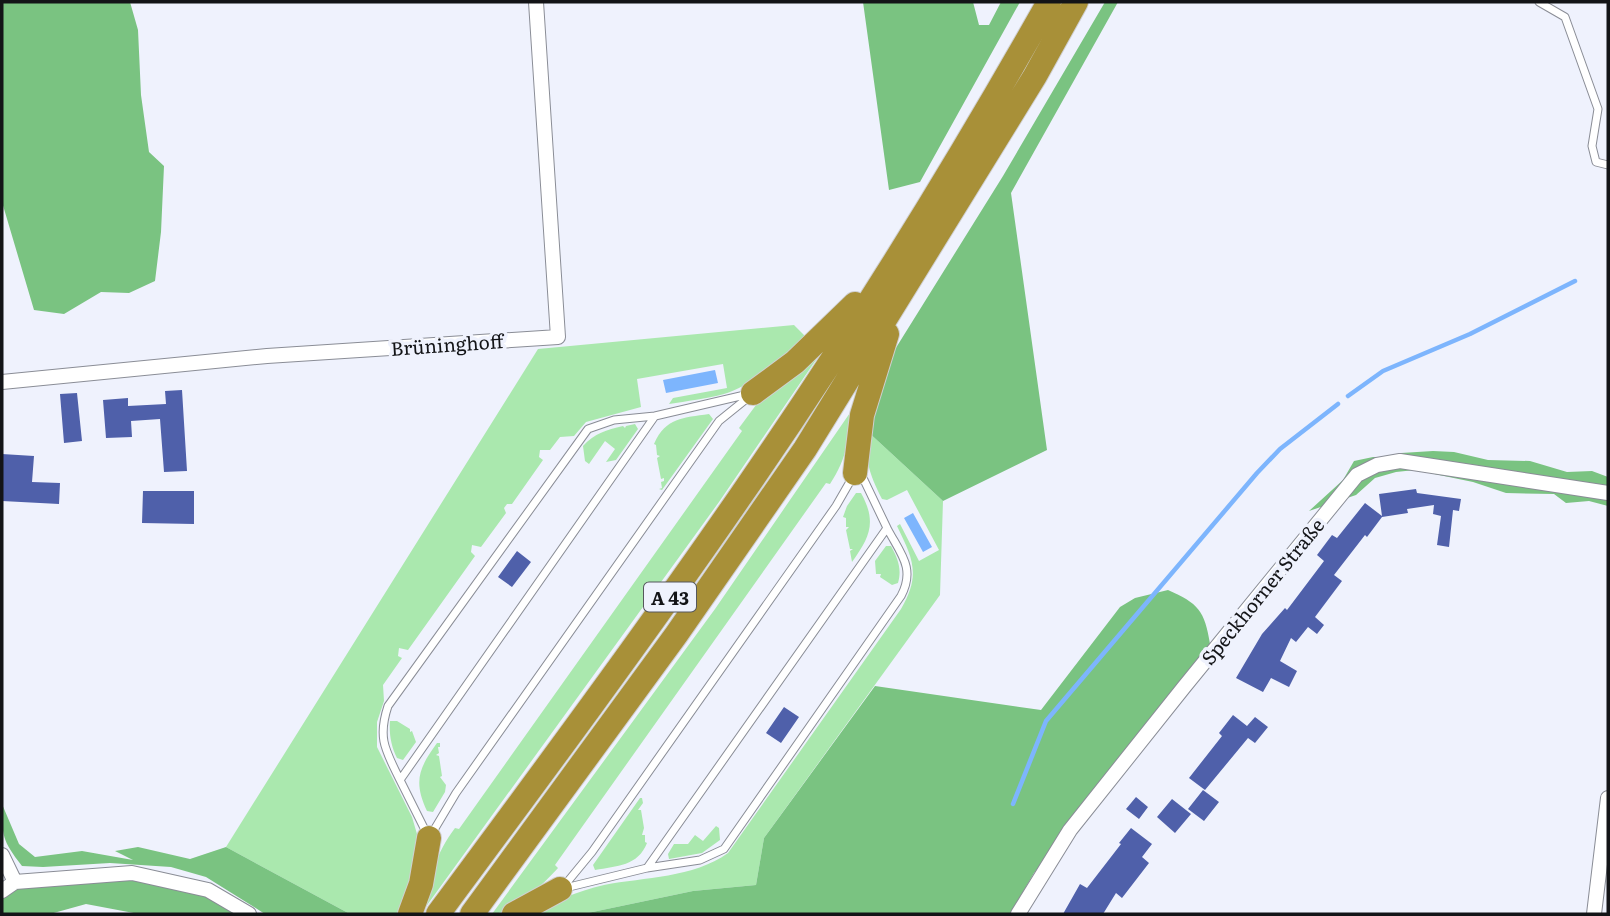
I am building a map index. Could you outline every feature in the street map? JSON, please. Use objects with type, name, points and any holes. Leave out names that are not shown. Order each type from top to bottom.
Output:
[{"type":"highway","name":"A 43","points":[[438,914],[744,492],[840,347],[1007,76],[1049,2]]},
{"type":"highway","name":"A 43","points":[[472,914],[676,635],[805,449],[1035,76],[1076,2]]},
{"type":"highway","points":[[753,393],[804,353],[887,271]]},
{"type":"highway","points":[[855,473],[862,415],[898,300]]},
{"type":"highway","points":[[410,914],[421,884],[429,838]]},
{"type":"highway","points":[[514,914],[561,889]]},
{"type":"street","name":"Brüninghoff","points":[[2,382],[267,356],[558,337],[536,2]]},
{"type":"street","name":"Speckhorner Straße","points":[[1018,914],[1070,830],[1357,475],[1377,465],[1400,461],[1608,493]]},
{"type":"street","points":[[1594,914],[1608,798]]},
{"type":"street","points":[[2,855],[15,882]]},
{"type":"street","points":[[2,891],[15,882],[132,873],[208,890],[249,914]]},
{"type":"lane","points":[[1539,2],[1565,18],[1598,109],[1592,146],[1596,162],[1608,165]]},
{"type":"lane","points":[[429,838],[383,747],[383,721],[388,706],[588,429],[614,420],[655,416],[753,393]]},
{"type":"lane","points":[[429,838],[456,793],[719,421],[753,393]]},
{"type":"lane","points":[[400,780],[655,416]]},
{"type":"lane","points":[[855,473],[864,480],[908,566],[907,584],[734,834],[723,849],[700,860],[647,868],[561,889],[592,852],[836,506],[855,473]]},
{"type":"lane","points":[[647,868],[887,528]]},
{"type":"green space","points":[[2,2],[130,2],[138,30],[141,95],[149,152],[164,166],[161,232],[155,281],[129,293],[101,292],[64,314],[34,310],[2,202]]},
{"type":"green space","points":[[863,2],[973,2],[979,25],[989,25],[1001,2],[1020,2],[920,182],[889,190]]},
{"type":"green space","points":[[1105,2],[1118,2],[1011,193],[1047,450],[943,501],[866,430],[884,367],[1003,176]]},
{"type":"green space","points":[[794,325],[806,337],[789,354],[746,385],[724,394],[669,404],[673,398],[727,388],[723,364],[637,379],[641,407],[586,422],[574,436],[560,437],[550,450],[540,450],[539,457],[543,460],[512,504],[507,504],[504,508],[506,513],[481,547],[472,545],[471,552],[475,556],[408,650],[399,648],[398,656],[402,658],[383,685],[384,701],[377,722],[377,747],[412,817],[417,834],[415,869],[399,914],[350,914],[226,847],[538,349]]},
{"type":"green space","points":[[820,354],[719,502],[425,908],[435,866],[448,838],[455,828],[459,829],[742,431],[739,428],[765,393]]},
{"type":"green space","points":[[854,407],[844,456],[830,484],[826,483],[555,865],[558,868],[519,904],[501,913],[492,914],[715,609]]},
{"type":"green space","points":[[709,414],[713,419],[662,490],[659,489],[662,488],[661,482],[664,478],[661,479],[657,458],[660,456],[657,455],[654,444],[659,435],[676,420]]},
{"type":"green space","points":[[635,424],[638,429],[616,460],[606,462],[615,449],[605,441],[589,464],[585,461],[583,446],[596,435]]},
{"type":"green space","points":[[866,430],[943,501],[940,595],[764,838],[756,885],[693,891],[583,914],[529,914],[584,890],[684,872],[728,853],[901,609],[913,576],[911,558],[897,526],[900,524],[919,561],[939,550],[907,490],[887,500],[882,499],[869,466]]},
{"type":"green space","points":[[1433,451],[1454,452],[1488,460],[1530,461],[1567,472],[1592,471],[1608,477],[1608,506],[1589,501],[1566,503],[1554,494],[1506,493],[1473,482],[1415,470],[1375,478],[1356,495],[1309,511],[1343,480],[1354,461]]},
{"type":"green space","points":[[856,493],[861,493],[866,503],[870,521],[867,537],[852,562],[850,551],[853,549],[850,549],[846,530],[849,527],[846,527],[846,518],[843,517]]},
{"type":"green space","points":[[886,546],[891,546],[899,569],[898,583],[892,585],[880,577],[881,574],[876,574],[875,561]]},
{"type":"green space","points":[[1168,590],[1187,599],[1198,610],[1206,623],[1210,644],[1034,873],[1010,914],[583,914],[693,891],[756,885],[764,838],[875,686],[1041,710],[1120,607],[1135,598]]},
{"type":"green space","points":[[390,721],[397,721],[410,729],[416,742],[403,760],[397,758],[393,749]]},
{"type":"green space","points":[[437,743],[440,743],[439,753],[436,755],[439,756],[440,777],[446,785],[445,792],[433,812],[427,811],[419,783],[422,768]]},
{"type":"green space","points":[[640,798],[643,803],[638,810],[641,810],[644,828],[642,835],[645,835],[647,843],[643,851],[626,864],[595,870],[593,865]]},
{"type":"green space","points":[[2,804],[19,844],[35,857],[82,851],[133,860],[115,851],[138,847],[190,859],[226,847],[350,914],[265,914],[206,877],[171,867],[110,863],[22,866],[4,837]]},
{"type":"green space","points":[[716,826],[719,828],[720,840],[702,853],[669,859],[668,854],[674,844],[688,844],[695,835],[703,841]]},
{"type":"green space","points":[[131,876],[207,893],[238,914],[139,914],[86,904],[50,914],[2,914],[2,894],[16,884]]},
{"type":"water","points":[[715,370],[718,383],[666,393],[663,380]]},
{"type":"water","points":[[913,513],[932,547],[923,552],[904,518]]},
{"type":"building","points":[[182,390],[187,471],[164,472],[160,419],[131,421],[132,437],[106,438],[103,400],[128,398],[128,406],[166,404],[165,391]]},
{"type":"building","points":[[77,393],[82,441],[64,443],[60,394]]},
{"type":"building","points":[[2,454],[34,456],[32,482],[60,483],[59,504],[2,501]]},
{"type":"building","points":[[1416,489],[1417,493],[1461,499],[1459,511],[1453,510],[1449,547],[1437,545],[1441,516],[1433,514],[1434,505],[1407,509],[1408,513],[1382,517],[1334,575],[1342,581],[1315,617],[1324,625],[1317,634],[1308,627],[1296,642],[1291,638],[1280,661],[1297,671],[1289,687],[1271,678],[1263,692],[1236,678],[1262,634],[1285,608],[1287,610],[1324,561],[1317,555],[1332,535],[1337,538],[1365,503],[1382,516],[1379,494]]},
{"type":"building","points":[[143,491],[194,491],[194,524],[142,523]]},
{"type":"building","points":[[517,551],[531,562],[512,587],[498,577]]},
{"type":"building","points":[[784,707],[799,717],[781,743],[766,733]]},
{"type":"building","points":[[1233,715],[1247,726],[1255,717],[1268,727],[1255,743],[1248,738],[1205,790],[1189,778],[1222,736],[1219,733]]},
{"type":"building","points":[[1203,790],[1219,802],[1204,821],[1188,809]]},
{"type":"building","points":[[1136,797],[1148,807],[1139,819],[1126,809]]},
{"type":"building","points":[[1172,799],[1191,814],[1175,833],[1157,817]]},
{"type":"building","points":[[1131,828],[1152,844],[1142,857],[1149,863],[1122,898],[1116,893],[1103,914],[1063,914],[1080,884],[1087,888]]},
{"type":"waterway","points":[[1348,396],[1383,371],[1470,334],[1575,281]]},
{"type":"waterway","points":[[1013,804],[1046,721],[1257,473],[1280,449],[1338,404]]}]
